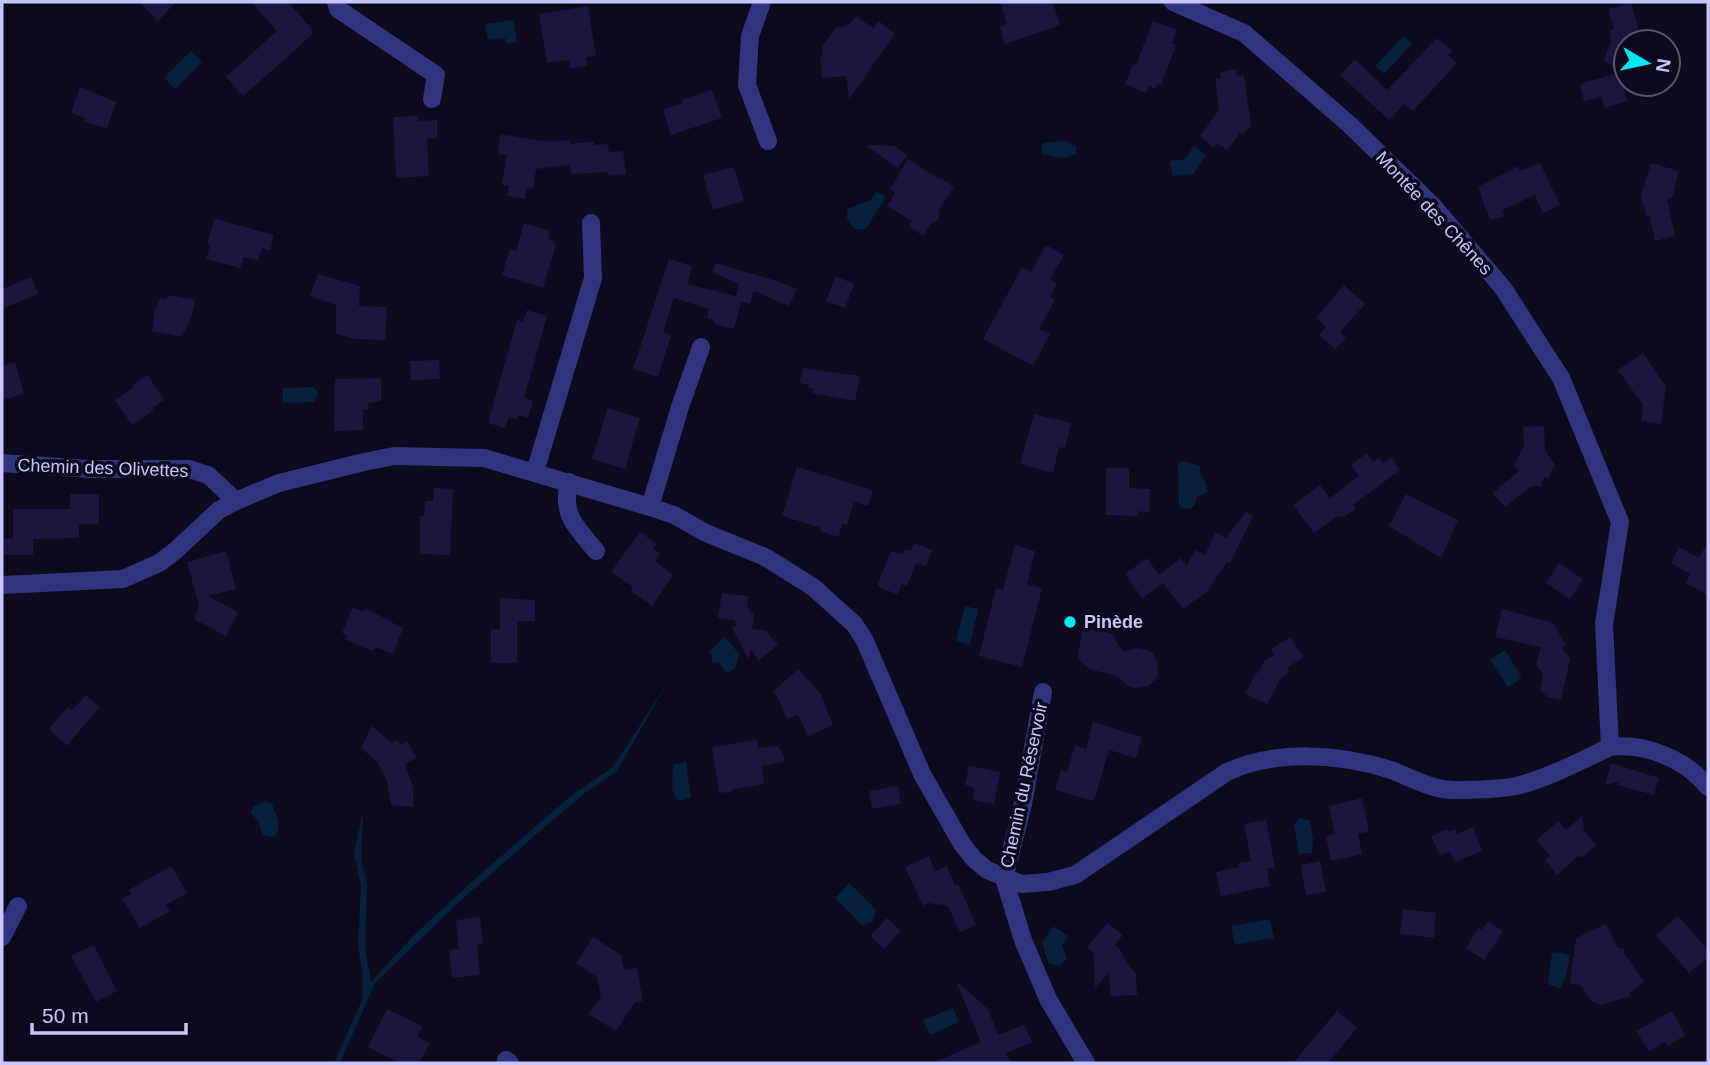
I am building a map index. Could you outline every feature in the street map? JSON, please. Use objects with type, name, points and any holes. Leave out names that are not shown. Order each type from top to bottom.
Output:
[{"type":"street","points":[[336,2],[338,9],[436,75],[432,99]]},
{"type":"street","points":[[762,2],[750,36],[747,85],[768,141]]},
{"type":"street","name":"Montée des Chênes","points":[[1173,2],[1244,33],[1350,125],[1433,206],[1503,288],[1561,378],[1620,522],[1604,624],[1611,747]]},
{"type":"street","points":[[535,472],[593,278],[591,223]]},
{"type":"street","points":[[650,507],[701,348]]},
{"type":"street","points":[[2,585],[123,579],[159,563],[219,510],[279,484],[394,456],[476,457],[535,472],[674,515],[706,533],[765,557],[813,587],[854,624],[868,649],[922,774],[962,844],[987,870],[1021,884],[1035,884],[1075,875],[1227,772],[1252,762],[1310,756],[1338,758],[1389,770],[1439,788],[1489,788],[1514,786],[1538,779],[1611,747],[1634,747],[1657,752],[1697,774],[1708,787]]},
{"type":"street","name":"Chemin des Olivettes","points":[[2,463],[102,469],[189,469],[208,475],[236,501]]},
{"type":"street","points":[[569,482],[565,498],[566,509],[571,520],[596,551]]},
{"type":"street","name":"Chemin du Réservoir","points":[[1004,878],[1023,804],[1043,692]]},
{"type":"street","points":[[1004,878],[1023,940],[1048,999],[1086,1063]]},
{"type":"street","points":[[2,937],[18,906]]},
{"type":"water","points":[[513,20],[517,42],[507,44],[505,38],[488,40],[485,24]]},
{"type":"water","points":[[1404,36],[1412,44],[1384,74],[1375,66]]},
{"type":"water","points":[[191,51],[202,62],[175,89],[164,78]]},
{"type":"water","points":[[1066,141],[1076,146],[1076,154],[1064,158],[1042,154],[1042,143]]},
{"type":"water","points":[[1194,146],[1206,155],[1195,174],[1173,176],[1170,161],[1185,159]]},
{"type":"water","points":[[876,192],[886,196],[866,229],[854,229],[847,218],[847,209],[871,200]]},
{"type":"water","points":[[314,387],[318,393],[314,402],[283,403],[283,388]]},
{"type":"water","points":[[1182,461],[1200,466],[1200,475],[1208,492],[1197,497],[1195,505],[1190,509],[1181,508],[1179,504],[1178,466]]},
{"type":"water","points":[[965,606],[978,609],[970,645],[956,641]]},
{"type":"water","points":[[725,637],[739,654],[735,668],[729,672],[724,671],[720,663],[712,662],[709,652]]},
{"type":"water","points":[[1505,650],[1522,678],[1508,687],[1490,660]]},
{"type":"water","points":[[669,680],[617,771],[585,793],[460,901],[375,983],[340,1063],[334,1063],[362,1000],[363,976],[358,946],[361,885],[354,855],[363,810],[361,859],[367,884],[365,949],[371,982],[414,935],[476,878],[572,795],[613,767]]},
{"type":"water","points":[[686,762],[691,798],[678,801],[672,789],[673,765]]},
{"type":"water","points":[[264,801],[272,803],[276,816],[278,829],[274,837],[262,835],[259,822],[251,813],[253,807]]},
{"type":"water","points":[[1300,818],[1310,821],[1312,853],[1299,854],[1294,824]]},
{"type":"water","points":[[849,883],[876,910],[872,922],[862,925],[835,898]]},
{"type":"water","points":[[1270,919],[1274,938],[1235,945],[1231,926]]},
{"type":"water","points":[[1053,926],[1068,936],[1062,945],[1067,959],[1059,965],[1049,964],[1042,943]]},
{"type":"water","points":[[1552,953],[1570,955],[1565,979],[1560,988],[1549,985],[1548,981]]},
{"type":"water","points":[[953,1008],[959,1022],[930,1035],[923,1020]]},
{"type":"building","points":[[140,2],[176,2],[158,21]]},
{"type":"building","points":[[251,2],[288,2],[313,30],[313,34],[243,96],[226,77],[277,31]]},
{"type":"building","points":[[1000,2],[1053,2],[1060,25],[1005,44],[1000,27],[1007,24]]},
{"type":"building","points":[[1631,3],[1638,28],[1614,28],[1608,9]]},
{"type":"building","points":[[588,6],[596,56],[586,57],[587,66],[570,69],[569,60],[547,63],[539,14]]},
{"type":"building","points":[[856,16],[873,28],[879,21],[895,34],[849,99],[846,76],[822,78],[820,57],[823,56],[822,46],[836,28],[849,25]]},
{"type":"building","points":[[1153,21],[1177,30],[1172,43],[1176,45],[1161,85],[1157,84],[1156,89],[1149,86],[1146,93],[1125,84],[1133,64],[1136,65]]},
{"type":"building","points":[[1612,30],[1612,66],[1604,60],[1611,41]]},
{"type":"building","points":[[1437,38],[1452,51],[1448,55],[1457,63],[1413,111],[1404,104],[1389,120],[1340,75],[1355,59],[1387,90]]},
{"type":"building","points":[[1236,69],[1237,76],[1244,75],[1251,125],[1243,135],[1240,133],[1227,150],[1217,143],[1213,147],[1200,136],[1219,110],[1215,79],[1221,79],[1220,72]]},
{"type":"building","points":[[1612,75],[1612,98],[1626,98],[1627,101],[1605,108],[1601,97],[1584,101],[1580,84]]},
{"type":"building","points":[[80,87],[116,102],[107,128],[84,122],[86,118],[71,113]]},
{"type":"building","points":[[712,90],[722,118],[671,135],[663,110],[683,103],[681,100]]},
{"type":"building","points":[[418,116],[418,121],[437,120],[437,138],[427,139],[429,176],[396,178],[393,117]]},
{"type":"building","points":[[500,134],[549,142],[570,140],[570,144],[594,141],[595,145],[608,144],[609,152],[623,151],[626,174],[571,174],[570,165],[536,169],[533,189],[527,188],[525,199],[507,196],[509,186],[502,185],[507,155],[498,154]]},
{"type":"building","points":[[865,145],[894,146],[907,155],[898,168]]},
{"type":"building","points":[[908,159],[954,187],[939,210],[939,219],[931,224],[923,236],[909,226],[912,221],[887,206],[895,193],[890,189]]},
{"type":"building","points":[[1540,163],[1560,205],[1543,213],[1535,195],[1502,210],[1505,216],[1490,220],[1478,187],[1518,166],[1520,171]]},
{"type":"building","points":[[1651,163],[1679,171],[1672,198],[1667,200],[1675,236],[1655,241],[1650,216],[1646,216],[1641,195]]},
{"type":"building","points":[[734,167],[744,201],[713,210],[703,175]]},
{"type":"building","points":[[215,219],[274,235],[270,251],[262,248],[258,260],[244,257],[240,268],[206,259],[210,245],[207,244]]},
{"type":"building","points":[[524,223],[550,231],[548,239],[556,245],[543,288],[502,275],[510,249],[516,251]]},
{"type":"building","points":[[1046,245],[1064,255],[1050,279],[1057,283],[1050,297],[1055,300],[1039,329],[1050,334],[1033,366],[983,339],[1022,267],[1031,272]]},
{"type":"building","points":[[669,259],[692,266],[687,284],[736,296],[739,284],[712,272],[716,263],[797,289],[789,306],[754,291],[750,304],[741,302],[734,329],[715,324],[715,321],[707,318],[709,309],[674,298],[663,332],[671,335],[658,377],[633,369]]},
{"type":"building","points":[[318,274],[360,286],[359,306],[387,307],[385,340],[356,339],[336,334],[336,305],[310,296]]},
{"type":"building","points":[[836,276],[854,284],[845,308],[826,301]]},
{"type":"building","points":[[31,277],[38,294],[2,309],[2,289]]},
{"type":"building","points":[[1344,285],[1365,304],[1340,332],[1346,338],[1335,349],[1319,335],[1326,327],[1316,318]]},
{"type":"building","points":[[167,295],[195,300],[192,315],[182,337],[152,331],[155,309],[160,298],[167,299]]},
{"type":"building","points":[[527,310],[547,316],[524,398],[533,401],[528,418],[518,415],[517,419],[509,417],[505,428],[488,423],[517,320],[523,322]]},
{"type":"building","points":[[1643,353],[1666,387],[1661,424],[1641,421],[1643,405],[1618,370]]},
{"type":"building","points":[[439,360],[440,379],[411,380],[410,361]]},
{"type":"building","points":[[15,362],[24,394],[2,400],[2,366]]},
{"type":"building","points":[[803,368],[860,376],[855,401],[812,393],[813,388],[799,383]]},
{"type":"building","points":[[148,375],[164,400],[132,425],[115,400]]},
{"type":"building","points":[[381,378],[381,401],[368,403],[369,409],[363,410],[363,430],[334,431],[335,379]]},
{"type":"building","points":[[608,408],[640,418],[625,469],[592,459]]},
{"type":"building","points":[[1034,414],[1071,423],[1065,448],[1059,447],[1053,473],[1020,464]]},
{"type":"building","points":[[1544,426],[1545,451],[1555,464],[1549,478],[1544,477],[1541,486],[1531,486],[1505,507],[1493,493],[1519,471],[1514,465],[1524,445],[1523,427]]},
{"type":"building","points":[[1367,453],[1373,462],[1379,458],[1383,463],[1391,457],[1400,470],[1353,505],[1356,509],[1345,516],[1336,517],[1314,533],[1293,505],[1320,485],[1330,498],[1359,476],[1351,465]]},
{"type":"building","points":[[797,467],[873,490],[868,506],[854,502],[847,525],[842,524],[839,537],[820,531],[821,528],[782,516]]},
{"type":"building","points":[[1106,468],[1129,468],[1129,488],[1150,489],[1149,513],[1138,511],[1138,516],[1106,515]]},
{"type":"building","points":[[434,488],[453,489],[450,555],[420,554],[420,516],[424,516],[425,501],[433,501]]},
{"type":"building","points":[[70,494],[99,494],[99,524],[79,524],[79,538],[33,539],[33,555],[4,555],[4,539],[13,539],[13,509],[70,509]]},
{"type":"building","points":[[1406,494],[1458,520],[1441,558],[1389,526]]},
{"type":"building","points":[[1246,512],[1253,516],[1230,563],[1227,562],[1207,592],[1183,609],[1163,583],[1142,598],[1125,574],[1147,558],[1159,575],[1181,558],[1187,566],[1195,550],[1205,555],[1215,532],[1226,538]]},
{"type":"building","points":[[640,532],[657,544],[653,549],[660,553],[655,561],[673,575],[652,606],[631,591],[633,587],[611,572]]},
{"type":"building","points":[[1708,541],[1708,595],[1686,583],[1690,574],[1671,563],[1679,547],[1699,558]]},
{"type":"building","points":[[914,543],[932,550],[926,566],[916,563],[907,586],[902,584],[898,595],[877,586],[891,551],[903,554],[905,549],[911,551]]},
{"type":"building","points":[[1015,545],[1035,551],[1027,584],[1042,588],[1022,667],[979,656],[996,588],[1003,590]]},
{"type":"building","points":[[226,551],[236,589],[208,596],[238,612],[226,636],[194,619],[199,606],[187,562]]},
{"type":"building","points":[[1559,563],[1583,579],[1570,599],[1546,583]]},
{"type":"building","points":[[722,593],[748,596],[747,607],[754,615],[752,629],[766,631],[778,645],[759,660],[750,649],[749,660],[731,626],[736,627],[735,620],[718,618]]},
{"type":"building","points":[[500,598],[535,600],[535,621],[517,621],[517,663],[491,663],[491,629],[500,629]]},
{"type":"building","points":[[353,607],[364,612],[365,608],[403,628],[393,654],[375,647],[373,651],[345,639],[347,635],[342,633]]},
{"type":"building","points":[[1502,609],[1553,623],[1566,645],[1562,648],[1570,659],[1561,700],[1547,697],[1540,689],[1543,675],[1536,664],[1541,647],[1495,637]]},
{"type":"building","points":[[1082,630],[1100,630],[1112,634],[1123,652],[1137,648],[1153,653],[1158,663],[1157,678],[1148,686],[1136,688],[1130,687],[1116,676],[1089,669],[1078,656]]},
{"type":"building","points":[[1290,637],[1304,657],[1287,668],[1289,672],[1281,678],[1267,704],[1245,694],[1264,661],[1274,655],[1271,649]]},
{"type":"building","points":[[798,669],[820,693],[833,725],[808,736],[798,715],[787,719],[773,692]]},
{"type":"building","points":[[86,695],[99,707],[67,746],[49,729],[68,707],[72,710]]},
{"type":"building","points":[[1093,722],[1142,737],[1136,758],[1109,750],[1094,801],[1055,790],[1061,770],[1067,772],[1075,745],[1086,749]]},
{"type":"building","points":[[372,726],[392,743],[397,740],[401,745],[407,741],[417,758],[405,764],[413,786],[413,807],[391,805],[387,781],[377,762],[361,748]]},
{"type":"building","points":[[757,740],[758,748],[778,746],[786,761],[762,766],[764,784],[734,789],[729,793],[719,792],[712,747]]},
{"type":"building","points":[[1611,763],[1659,778],[1654,795],[1617,785],[1620,781],[1605,785]]},
{"type":"building","points":[[969,766],[1000,772],[994,804],[973,800],[975,788],[965,785]]},
{"type":"building","points":[[898,786],[901,804],[872,809],[869,791]]},
{"type":"building","points":[[1362,798],[1369,832],[1358,834],[1362,854],[1331,861],[1326,836],[1335,834],[1329,806]]},
{"type":"building","points":[[1582,816],[1584,830],[1596,845],[1582,858],[1579,855],[1557,875],[1545,860],[1550,856],[1537,840],[1558,821],[1566,830]]},
{"type":"building","points":[[1266,820],[1275,867],[1267,869],[1270,886],[1221,896],[1216,872],[1239,867],[1238,863],[1251,861],[1244,824]]},
{"type":"building","points":[[1473,827],[1482,851],[1455,862],[1450,852],[1440,855],[1431,836],[1447,829],[1449,832],[1455,829],[1456,834]]},
{"type":"building","points":[[929,856],[935,871],[947,866],[976,925],[960,932],[948,906],[928,903],[923,906],[905,867]]},
{"type":"building","points":[[1320,861],[1326,892],[1306,895],[1301,865]]},
{"type":"building","points":[[171,866],[187,893],[166,905],[170,911],[140,928],[122,899],[131,894],[129,890]]},
{"type":"building","points":[[1403,909],[1436,913],[1434,938],[1400,934]]},
{"type":"building","points":[[1678,916],[1708,950],[1708,957],[1689,973],[1656,935]]},
{"type":"building","points":[[480,917],[483,944],[477,945],[480,975],[452,978],[449,950],[459,949],[456,920]]},
{"type":"building","points":[[887,918],[901,931],[884,949],[870,936]]},
{"type":"building","points":[[1488,921],[1503,931],[1484,960],[1466,948],[1479,927],[1482,930]]},
{"type":"building","points":[[1108,923],[1123,935],[1115,945],[1136,974],[1137,995],[1111,996],[1108,973],[1095,988],[1094,954],[1087,947]]},
{"type":"building","points":[[1606,924],[1618,948],[1624,949],[1644,982],[1629,993],[1631,996],[1600,1005],[1591,1001],[1581,985],[1570,983],[1576,938]]},
{"type":"building","points":[[593,937],[621,955],[624,970],[637,968],[643,1001],[635,1002],[616,1031],[589,1014],[601,996],[597,977],[576,963]]},
{"type":"building","points":[[94,945],[117,991],[96,1002],[71,956]]},
{"type":"building","points":[[956,981],[988,1009],[998,1035],[1024,1025],[1032,1042],[1006,1053],[1011,1063],[932,1063],[981,1042]]},
{"type":"building","points":[[387,1009],[422,1026],[417,1037],[430,1043],[419,1063],[400,1063],[368,1047]]},
{"type":"building","points":[[1337,1011],[1357,1028],[1328,1063],[1293,1063]]},
{"type":"building","points":[[1672,1011],[1685,1035],[1668,1046],[1665,1042],[1649,1051],[1636,1031]]},
{"type":"place","name":"Pinède","points":[[1070,622]]}]
